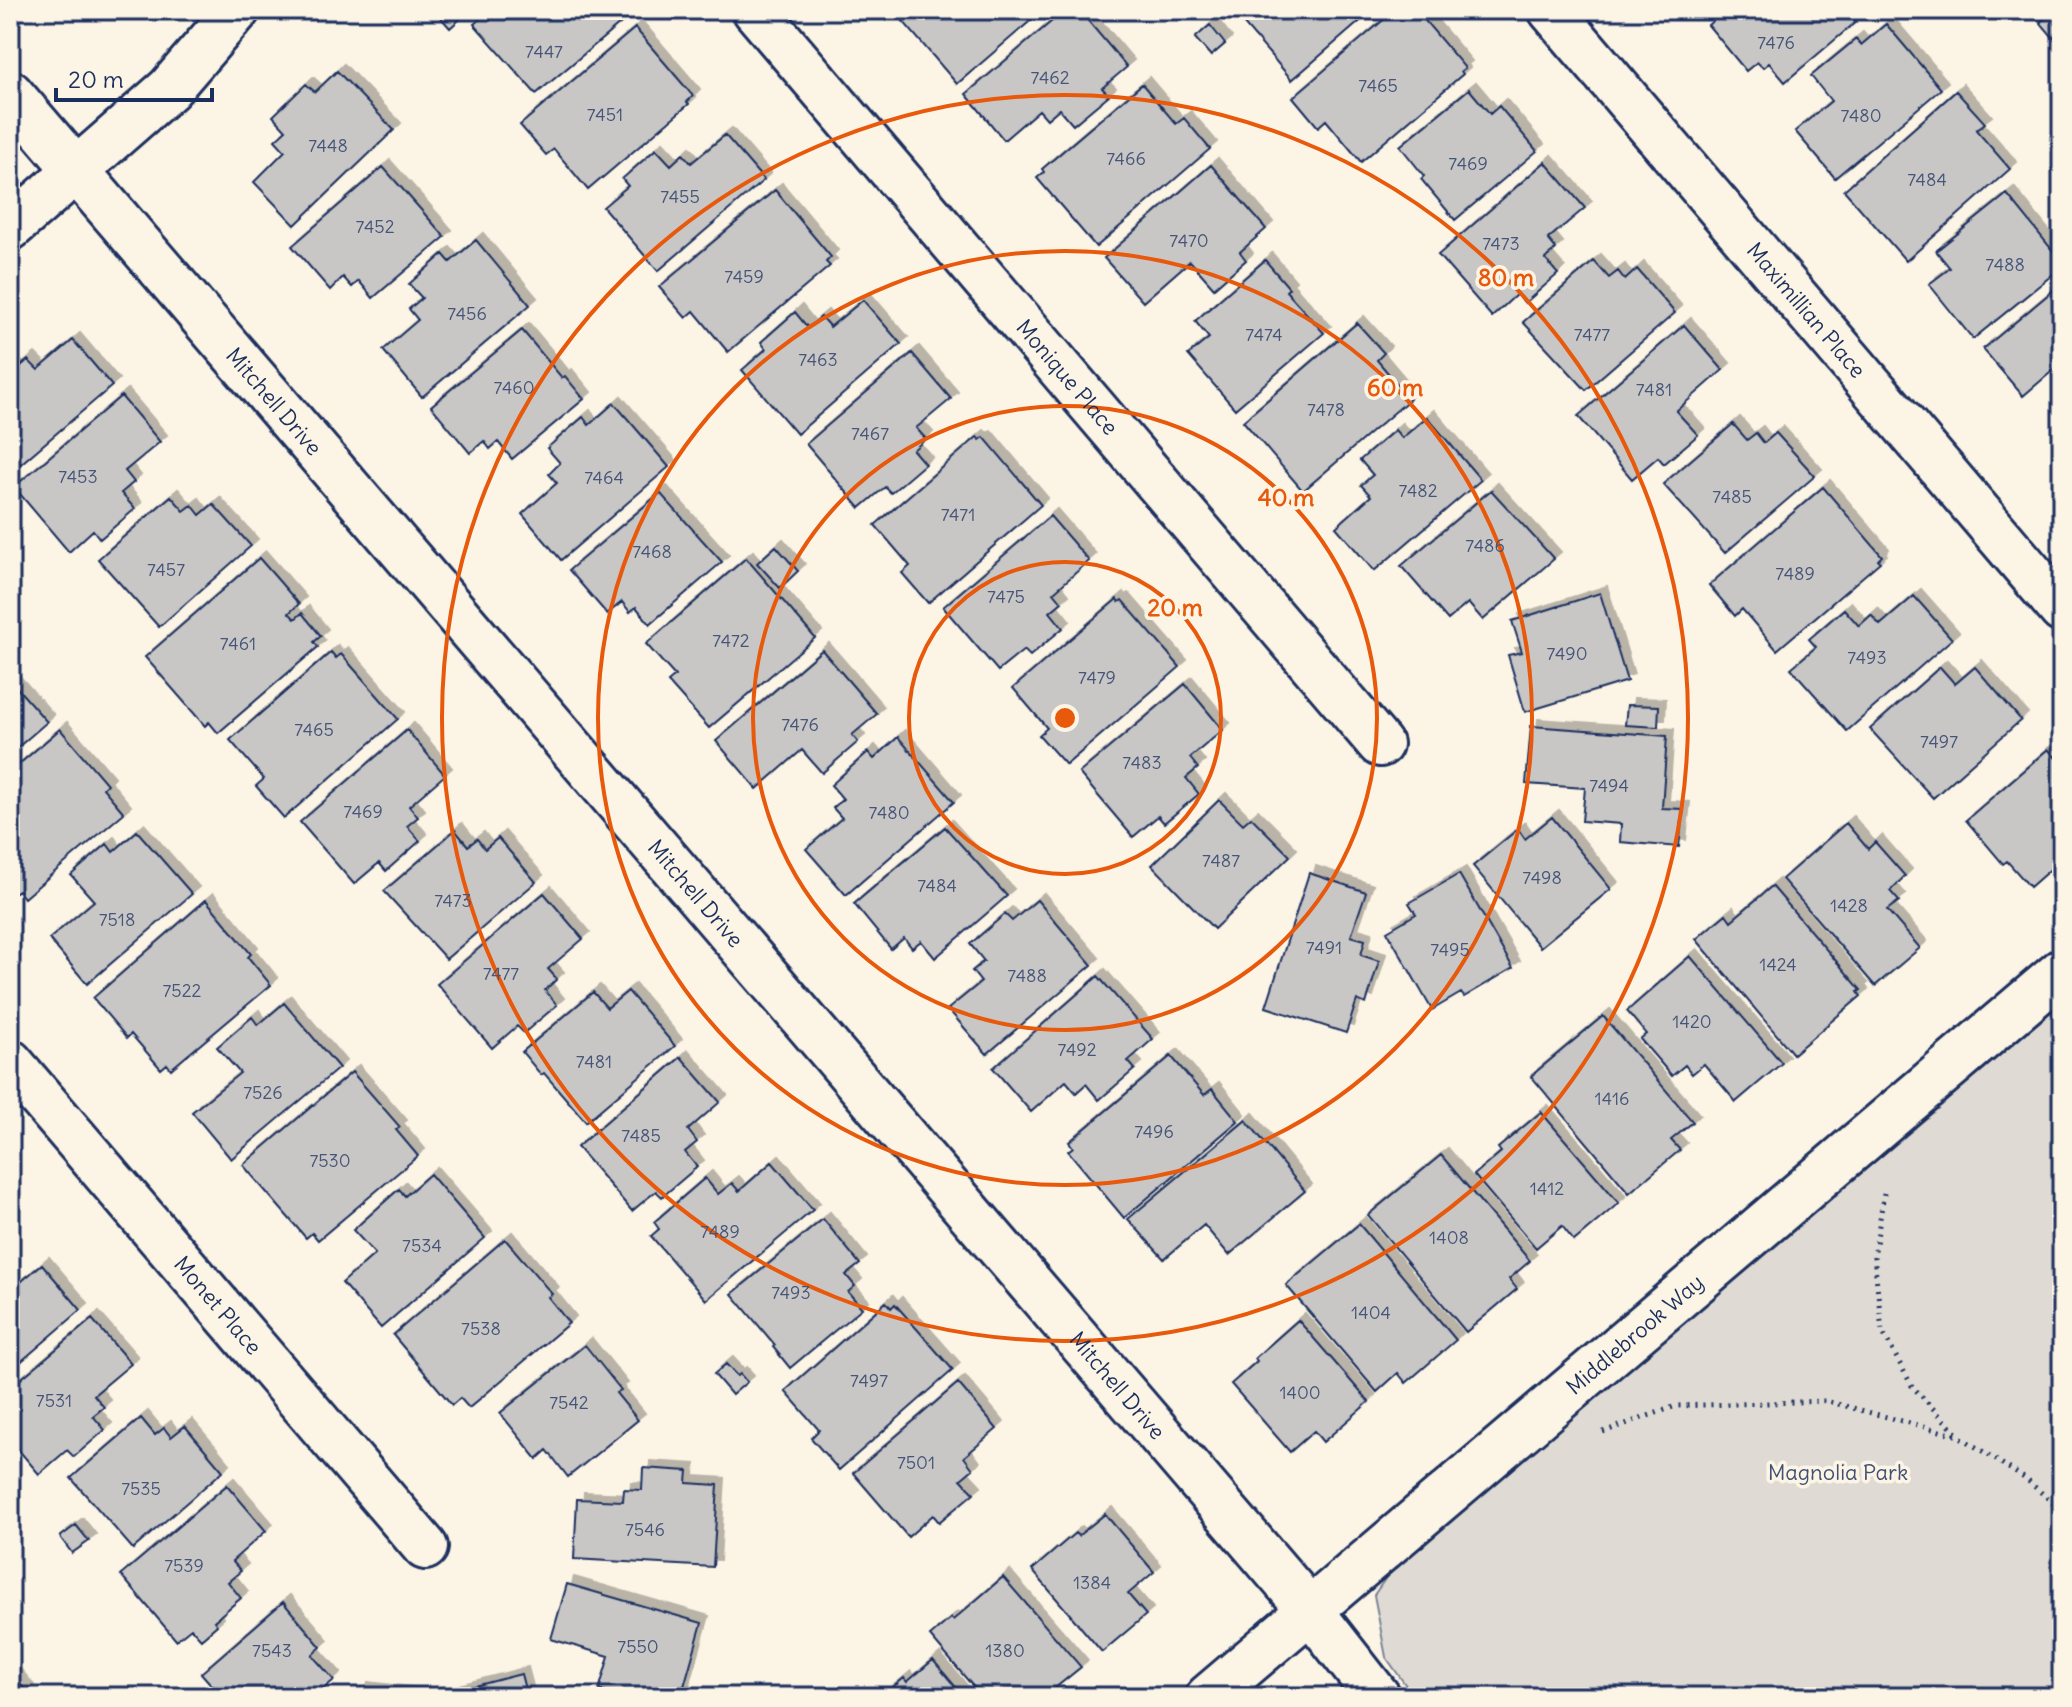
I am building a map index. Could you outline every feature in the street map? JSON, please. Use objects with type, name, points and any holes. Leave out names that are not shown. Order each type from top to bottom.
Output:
[{"type":"street","points":[[10,228],[169,89],[237,10]]},
{"type":"street","name":"Monique Place","points":[[755,10],[1380,744]]},
{"type":"street","name":"Maximillian Place","points":[[1551,10],[2062,610]]},
{"type":"street","name":"Mitchell Drive","points":[[10,93],[1310,1610],[1378,1697]]},
{"type":"street","name":"Middlebrook Way","points":[[1208,1697],[2062,971]]},
{"type":"street","name":"Monet Place","points":[[10,1062],[425,1547]]},
{"type":"path","points":[[1884,1193],[1874,1257],[1882,1331],[1912,1386],[1959,1436],[2027,1480],[2062,1511]]},
{"type":"path","points":[[1603,1432],[1676,1406],[1826,1401],[1959,1436]]},
{"type":"green space","name":"Magnolia Park","points":[[2062,986],[2062,1697],[1414,1697],[1386,1657],[1374,1595],[1417,1533]]},
{"type":"building","points":[[434,10],[470,10],[450,28]]},
{"type":"building","points":[[490,10],[621,10],[627,18],[536,94],[474,24]]},
{"type":"building","points":[[900,10],[1043,10],[957,84],[896,13]]},
{"type":"building","points":[[1065,10],[1079,10],[1127,67],[1102,88],[1109,95],[1073,125],[1059,109],[1047,119],[1039,110],[1004,140],[966,94]]},
{"type":"building","points":[[1244,10],[1373,10],[1292,80],[1237,16]]},
{"type":"building","points":[[1395,10],[1416,10],[1465,68],[1461,71],[1463,74],[1361,162],[1326,120],[1318,127],[1293,97]]},
{"type":"building","points":[[1725,10],[1846,10],[1856,22],[1785,82],[1769,63],[1763,68],[1757,62],[1746,71],[1708,25]]},
{"type":"building","points":[[2055,10],[2062,10],[2062,48],[2040,22]]},
{"type":"building","points":[[1886,24],[1941,89],[1835,178],[1795,131],[1831,101],[1811,76],[1856,39],[1861,45]]},
{"type":"building","points":[[1210,25],[1225,44],[1211,56],[1195,38]]},
{"type":"building","points":[[635,28],[693,96],[687,102],[689,104],[588,190],[554,149],[546,155],[520,125]]},
{"type":"building","points":[[337,71],[394,130],[295,225],[254,182],[285,151],[275,140],[286,130],[273,116],[306,84],[315,92]]},
{"type":"building","points":[[1142,84],[1176,124],[1184,118],[1210,149],[1096,247],[1037,178],[1044,172],[1042,169]]},
{"type":"building","points":[[1469,89],[1490,114],[1499,106],[1537,151],[1455,220],[1421,179],[1424,176],[1400,146]]},
{"type":"building","points":[[1956,91],[1985,123],[1976,130],[2010,169],[1906,261],[1844,190]]},
{"type":"building","points":[[725,135],[764,180],[658,271],[603,207],[628,186],[622,179],[656,149],[671,165],[683,154],[691,163]]},
{"type":"building","points":[[1545,162],[1585,208],[1548,239],[1556,249],[1545,259],[1558,274],[1525,303],[1517,294],[1492,317],[1438,255]]},
{"type":"building","points":[[1211,165],[1266,229],[1240,252],[1246,260],[1214,288],[1190,261],[1143,302],[1104,258]]},
{"type":"building","points":[[383,167],[445,237],[373,298],[359,281],[352,287],[343,277],[330,290],[292,246]]},
{"type":"building","points":[[775,190],[831,257],[826,262],[830,266],[728,352],[694,311],[686,318],[659,287]]},
{"type":"building","points":[[2007,194],[2062,262],[2062,267],[1973,339],[1929,284],[1950,268],[1936,251]]},
{"type":"building","points":[[476,240],[530,305],[422,397],[383,350],[418,320],[409,309],[422,298],[409,284],[443,254],[450,262]]},
{"type":"building","points":[[1265,260],[1289,288],[1286,291],[1324,333],[1235,409],[1188,355],[1209,338],[1195,321]]},
{"type":"building","points":[[1594,261],[1609,278],[1618,271],[1625,280],[1637,269],[1675,313],[1586,390],[1523,322]]},
{"type":"building","points":[[2062,283],[2062,372],[2057,367],[2023,396],[1983,349]]},
{"type":"building","points":[[863,300],[901,344],[797,434],[742,370],[766,349],[761,342],[795,312],[808,328],[821,317],[830,327]]},
{"type":"building","points":[[1357,323],[1384,353],[1377,360],[1410,399],[1303,491],[1243,421]]},
{"type":"building","points":[[1684,325],[1723,370],[1676,411],[1698,435],[1664,464],[1658,457],[1632,479],[1578,416]]},
{"type":"building","points":[[522,330],[584,399],[512,459],[498,442],[490,449],[484,441],[470,453],[431,406]]},
{"type":"building","points":[[73,340],[112,386],[10,473],[10,363],[16,370],[28,360],[38,370]]},
{"type":"building","points":[[912,353],[951,399],[916,428],[926,439],[913,450],[925,464],[891,493],[885,487],[860,508],[806,444]]},
{"type":"building","points":[[121,396],[160,442],[125,471],[134,482],[121,493],[135,509],[100,539],[93,530],[69,552],[14,487]]},
{"type":"building","points":[[614,403],[669,467],[561,560],[522,514],[557,483],[549,474],[560,463],[547,448],[583,417],[589,425]]},
{"type":"building","points":[[1427,417],[1481,480],[1374,571],[1336,527],[1371,496],[1361,485],[1373,475],[1360,460],[1395,430],[1402,438]]},
{"type":"building","points":[[1733,424],[1747,440],[1756,433],[1764,443],[1776,433],[1815,476],[1725,553],[1663,484]]},
{"type":"building","points":[[977,437],[980,440],[984,437],[1041,505],[928,603],[902,573],[910,566],[875,525]]},
{"type":"building","points":[[1823,487],[1882,556],[1878,560],[1880,562],[1777,650],[1742,609],[1735,616],[1709,585]]},
{"type":"building","points":[[1491,490],[1554,559],[1483,620],[1468,603],[1448,620],[1401,566]]},
{"type":"building","points":[[660,493],[722,562],[650,624],[636,607],[630,612],[622,602],[607,614],[569,570]]},
{"type":"building","points":[[171,496],[184,511],[192,505],[200,515],[213,504],[251,546],[159,627],[98,559]]},
{"type":"building","points":[[1050,516],[1089,561],[1054,592],[1062,602],[1050,612],[1063,628],[1030,656],[1024,650],[998,671],[943,607]]},
{"type":"building","points":[[776,546],[798,571],[780,588],[757,563]]},
{"type":"building","points":[[259,558],[299,604],[289,613],[295,619],[302,613],[321,636],[314,642],[318,647],[218,733],[209,722],[205,726],[145,657]]},
{"type":"building","points":[[746,558],[815,638],[709,728],[668,682],[675,676],[646,644]]},
{"type":"building","points":[[1600,593],[1627,681],[1525,712],[1508,655],[1522,652],[1512,621]]},
{"type":"building","points":[[1914,596],[1952,639],[1847,731],[1791,668],[1816,647],[1809,639],[1844,609],[1859,626],[1871,615],[1880,625]]},
{"type":"building","points":[[1117,599],[1119,602],[1122,600],[1180,667],[1066,765],[1039,735],[1047,728],[1013,688]]},
{"type":"building","points":[[822,650],[877,714],[852,735],[858,742],[822,773],[802,750],[757,789],[716,741]]},
{"type":"building","points":[[331,652],[336,658],[341,654],[398,719],[284,818],[256,786],[264,779],[230,740]]},
{"type":"building","points":[[1940,667],[1955,684],[1975,667],[2021,720],[1933,798],[1870,729]]},
{"type":"building","points":[[10,680],[47,722],[10,754]]},
{"type":"building","points":[[1185,684],[1223,730],[1190,758],[1198,768],[1186,778],[1199,794],[1164,823],[1158,816],[1133,837],[1079,773]]},
{"type":"building","points":[[1627,705],[1659,706],[1658,727],[1625,725]]},
{"type":"building","points":[[1531,726],[1667,736],[1662,808],[1683,809],[1679,847],[1620,842],[1621,824],[1582,821],[1585,788],[1526,784]]},
{"type":"building","points":[[60,729],[107,784],[103,788],[124,813],[24,898],[18,890],[10,896],[10,772]]},
{"type":"building","points":[[407,730],[445,775],[409,806],[418,817],[407,826],[420,841],[386,871],[379,863],[354,884],[300,822]]},
{"type":"building","points":[[898,737],[954,802],[846,895],[806,849],[842,818],[833,808],[843,799],[831,785],[868,752],[874,759]]},
{"type":"building","points":[[2048,749],[2062,765],[2062,859],[2030,887],[2007,861],[2003,864],[1966,820]]},
{"type":"building","points":[[1219,800],[1243,824],[1251,817],[1290,856],[1214,929],[1152,865]]},
{"type":"building","points":[[1552,817],[1611,889],[1540,947],[1473,866],[1518,829],[1525,839]]},
{"type":"building","points":[[1846,823],[1868,849],[1875,842],[1905,876],[1890,891],[1899,901],[1887,910],[1920,948],[1875,986],[1782,879]]},
{"type":"building","points":[[945,827],[1007,896],[935,958],[921,941],[912,948],[904,938],[891,949],[854,904]]},
{"type":"building","points":[[455,830],[468,846],[477,839],[485,849],[498,838],[536,882],[446,959],[384,891]]},
{"type":"building","points":[[137,831],[192,894],[87,984],[49,939],[94,901],[71,875],[107,844],[113,852]]},
{"type":"building","points":[[1309,873],[1366,892],[1351,936],[1365,940],[1361,955],[1379,961],[1366,1004],[1357,1000],[1346,1033],[1266,1007]]},
{"type":"building","points":[[1459,874],[1513,968],[1464,997],[1461,993],[1432,1010],[1387,931],[1416,914],[1409,903]]},
{"type":"building","points":[[1772,886],[1861,990],[1858,992],[1861,996],[1793,1054],[1696,939],[1726,914],[1731,921]]},
{"type":"building","points":[[544,893],[583,939],[548,969],[557,979],[545,990],[557,1005],[524,1033],[517,1026],[492,1048],[437,984]]},
{"type":"building","points":[[206,900],[251,954],[248,957],[271,985],[171,1069],[167,1064],[161,1069],[131,1034],[127,1038],[93,998]]},
{"type":"building","points":[[1037,900],[1092,965],[987,1054],[948,1009],[981,982],[972,971],[984,961],[970,944],[1005,914],[1012,921]]},
{"type":"building","points":[[1690,956],[1782,1063],[1736,1102],[1704,1064],[1692,1074],[1685,1065],[1672,1076],[1640,1039],[1646,1034],[1627,1011]]},
{"type":"building","points":[[1098,976],[1153,1039],[1128,1061],[1135,1069],[1099,1100],[1086,1084],[1076,1093],[1066,1081],[1031,1112],[993,1068]]},
{"type":"building","points":[[628,991],[675,1046],[586,1122],[522,1052],[593,992],[607,1008]]},
{"type":"building","points":[[284,1003],[339,1068],[231,1159],[192,1112],[240,1073],[217,1047],[252,1017],[258,1025]]},
{"type":"building","points":[[1603,1016],[1693,1122],[1671,1140],[1680,1150],[1629,1193],[1531,1076]]},
{"type":"building","points":[[1171,1056],[1204,1095],[1212,1089],[1238,1121],[1124,1218],[1068,1151],[1073,1147],[1069,1142]]},
{"type":"building","points":[[681,1057],[720,1102],[688,1130],[697,1142],[685,1152],[697,1167],[662,1197],[656,1191],[632,1211],[577,1147]]},
{"type":"building","points":[[352,1072],[400,1127],[396,1130],[418,1156],[318,1240],[312,1233],[306,1238],[243,1165]]},
{"type":"building","points":[[1541,1112],[1619,1203],[1574,1241],[1562,1226],[1536,1248],[1474,1175],[1501,1152],[1498,1148]]},
{"type":"building","points":[[1246,1120],[1305,1191],[1229,1255],[1204,1225],[1164,1259],[1128,1219]]},
{"type":"building","points":[[1441,1155],[1530,1261],[1509,1279],[1517,1289],[1466,1332],[1368,1215]]},
{"type":"building","points":[[772,1162],[813,1210],[706,1300],[651,1236],[659,1229],[654,1222],[705,1178],[718,1194],[732,1183],[739,1191]]},
{"type":"building","points":[[430,1174],[485,1238],[381,1328],[342,1283],[375,1254],[353,1230],[399,1189],[405,1196]]},
{"type":"building","points":[[823,1219],[860,1264],[846,1275],[855,1286],[848,1292],[862,1308],[790,1368],[732,1294]]},
{"type":"building","points":[[1359,1224],[1456,1340],[1406,1383],[1398,1373],[1377,1392],[1286,1285]]},
{"type":"building","points":[[505,1239],[552,1294],[548,1297],[569,1323],[469,1408],[460,1398],[452,1405],[393,1335]]},
{"type":"building","points":[[42,1264],[81,1310],[10,1371],[10,1291]]},
{"type":"building","points":[[886,1302],[891,1308],[895,1304],[953,1370],[839,1470],[811,1438],[819,1430],[785,1391]]},
{"type":"building","points":[[92,1319],[131,1364],[94,1395],[104,1407],[93,1416],[105,1430],[74,1457],[67,1450],[39,1474],[10,1440],[10,1388]]},
{"type":"building","points":[[1298,1320],[1369,1402],[1323,1442],[1314,1431],[1290,1452],[1231,1384]]},
{"type":"building","points":[[585,1345],[621,1390],[616,1393],[638,1420],[568,1477],[547,1450],[537,1459],[500,1413]]},
{"type":"building","points":[[726,1364],[747,1382],[732,1395],[714,1374]]},
{"type":"building","points":[[958,1383],[997,1429],[964,1457],[973,1469],[961,1479],[974,1493],[939,1522],[933,1515],[908,1537],[853,1473]]},
{"type":"building","points":[[141,1418],[155,1435],[164,1428],[171,1437],[185,1426],[223,1471],[133,1549],[71,1478]]},
{"type":"building","points":[[643,1468],[688,1471],[687,1483],[718,1485],[713,1567],[574,1559],[577,1499],[623,1501],[624,1489],[642,1490]]},
{"type":"building","points":[[227,1485],[266,1531],[232,1561],[241,1571],[228,1582],[241,1598],[214,1621],[217,1625],[201,1639],[191,1628],[176,1640],[121,1575]]},
{"type":"building","points":[[1105,1514],[1154,1572],[1128,1594],[1146,1615],[1102,1652],[1032,1570],[1075,1533],[1078,1536]]},
{"type":"building","points":[[76,1525],[89,1541],[72,1553],[60,1537]]},
{"type":"building","points":[[1003,1577],[1081,1667],[1044,1697],[1028,1697],[1025,1694],[1015,1697],[1009,1690],[1001,1697],[982,1697],[930,1636]]},
{"type":"building","points":[[567,1584],[702,1623],[681,1697],[647,1693],[646,1697],[623,1697],[599,1690],[609,1656],[551,1639]]},
{"type":"building","points":[[283,1602],[321,1647],[312,1655],[334,1680],[314,1697],[222,1697],[201,1673]]},
{"type":"building","points":[[933,1660],[964,1697],[881,1697],[904,1678],[907,1682]]},
{"type":"building","points":[[10,1672],[27,1692],[23,1695],[25,1697],[10,1697]]},
{"type":"building","points":[[521,1674],[527,1697],[453,1697],[452,1692]]},
{"type":"building","points":[[361,1689],[421,1696],[421,1697],[360,1697]]}]
